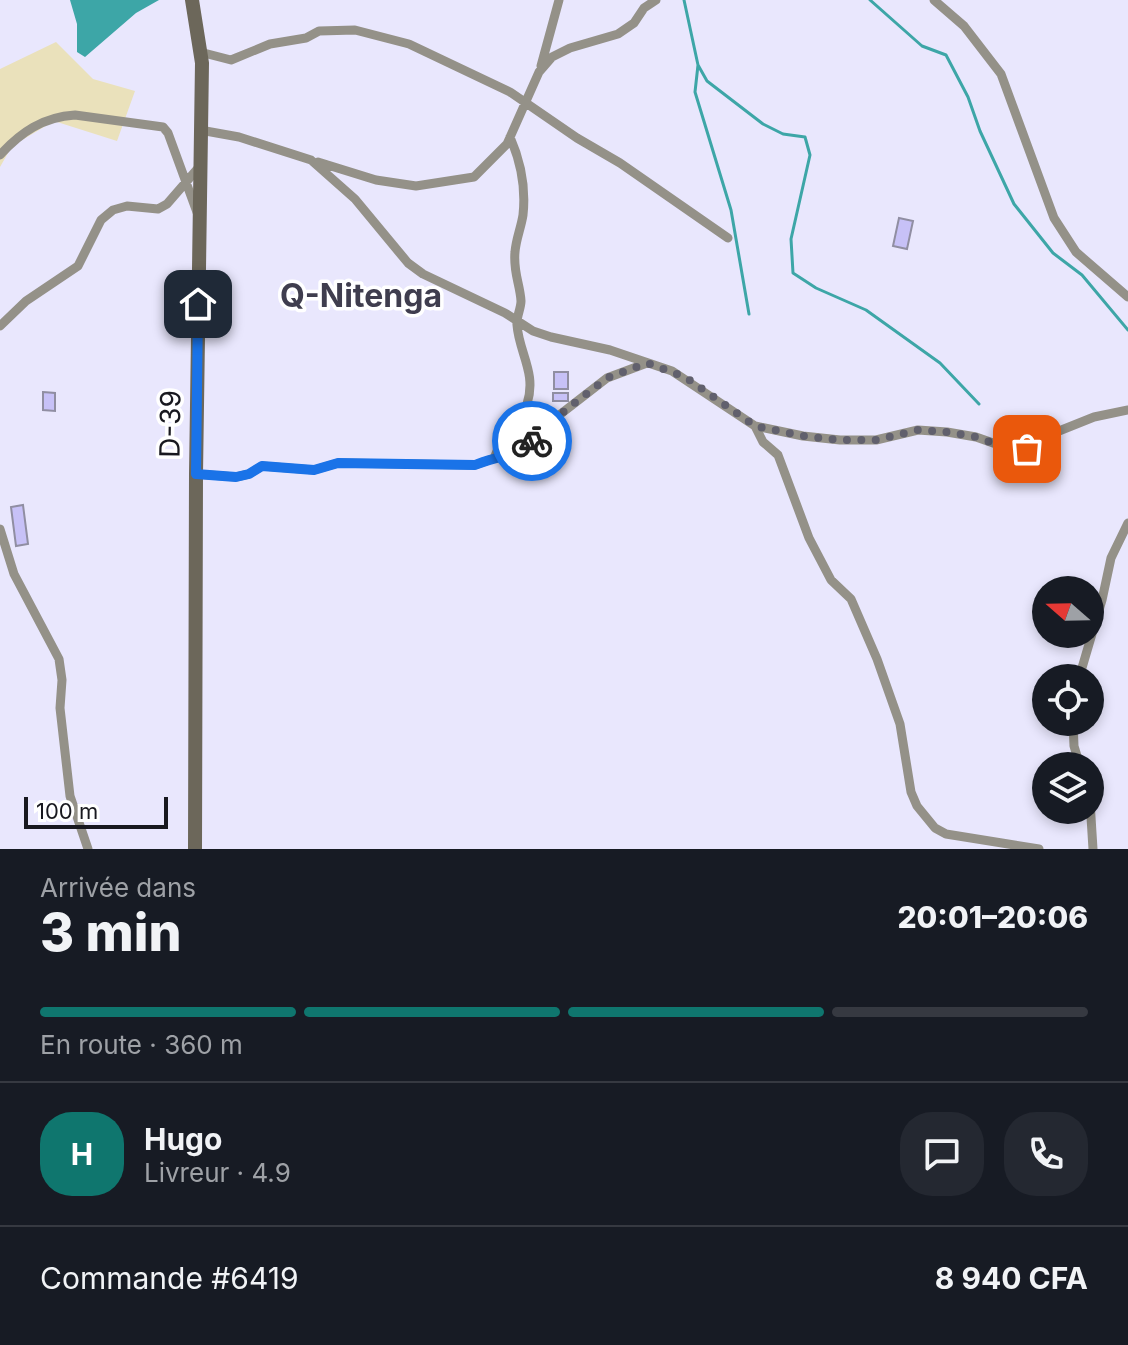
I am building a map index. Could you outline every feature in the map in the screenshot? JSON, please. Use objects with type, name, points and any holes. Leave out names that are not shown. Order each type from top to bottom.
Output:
[{"type":"main road","name":"D-39","points":[[192,0],[200,52],[195,849]]},
{"type":"street","points":[[200,130],[239,137],[376,180],[416,186],[474,177],[507,144],[539,72],[559,0]]},
{"type":"street","points":[[539,72],[552,57],[570,48],[618,34],[634,23],[644,8],[656,0]]},
{"type":"street","points":[[934,0],[964,26],[1001,74],[1054,218],[1076,252],[1128,297]]},
{"type":"street","points":[[200,52],[231,60],[270,44],[306,38],[319,31],[355,30],[409,44],[510,92],[728,238]]},
{"type":"street","points":[[0,155],[26,131],[62,116],[75,115],[163,127],[168,133],[199,218]]},
{"type":"street","points":[[495,456],[499,444],[518,421],[528,402],[530,368],[518,337],[516,320],[521,301],[515,278],[515,251],[524,199],[521,162],[510,137]]},
{"type":"street","points":[[311,160],[355,199],[408,263],[423,274],[533,331],[610,350],[685,377],[755,426],[840,440],[876,440],[918,430],[947,432],[976,437],[1013,450],[1027,449],[1049,435],[1094,417],[1128,410]]},
{"type":"street","points":[[0,326],[26,301],[78,266],[101,220],[113,210],[127,206],[158,209],[167,204],[200,166]]},
{"type":"street","points":[[196,474],[236,477],[262,466],[314,470],[338,463],[475,465],[526,447],[549,423],[607,378],[647,363]]},
{"type":"street","points":[[755,426],[763,442],[778,455],[809,538],[831,580],[851,599],[877,659],[900,724],[911,792],[917,806],[935,828],[946,834],[1039,849]]},
{"type":"street","points":[[1083,664],[1111,558],[1128,523]]},
{"type":"street","points":[[0,529],[14,574],[59,659],[62,680],[60,708],[70,796],[88,849]]},
{"type":"street","points":[[1091,824],[1093,849]]},
{"type":"sand","points":[[56,42],[93,79],[135,91],[117,141],[54,121],[12,146],[0,167],[0,69]]},
{"type":"shaded area","points":[[70,0],[159,0],[136,13],[85,57],[77,52],[77,24]]},
{"type":"building","points":[[899,218],[913,221],[907,249],[893,246]]},
{"type":"building","points":[[554,372],[568,372],[568,389],[554,389]]},
{"type":"building","points":[[43,392],[55,393],[55,411],[43,410]]},
{"type":"building","points":[[553,393],[568,393],[568,401],[553,401]]},
{"type":"building","points":[[23,505],[28,544],[16,546],[11,507]]},
{"type":"waterway","points":[[684,0],[698,65],[707,81],[763,124],[783,134],[805,137],[810,155],[791,239],[793,273],[816,288],[866,310],[940,363],[979,404]]},
{"type":"waterway","points":[[870,0],[922,46],[946,55],[968,97],[980,131],[1014,204],[1053,253],[1082,275],[1128,330]]},
{"type":"waterway","points":[[698,65],[695,92],[731,210],[749,314]]},
{"type":"way so far","points":[[532,441],[549,423],[607,378],[647,363],[685,377],[755,426],[840,440],[876,440],[918,430],[947,432],[976,437],[1013,450],[1027,449]]},
{"type":"district","name":"Q-Nitenga","points":[[361,296]]},
{"type":"route","points":[[198,304],[196,474],[225,478],[249,474],[262,466],[314,470],[338,463],[475,465],[495,456],[512,454],[532,441]]}]
